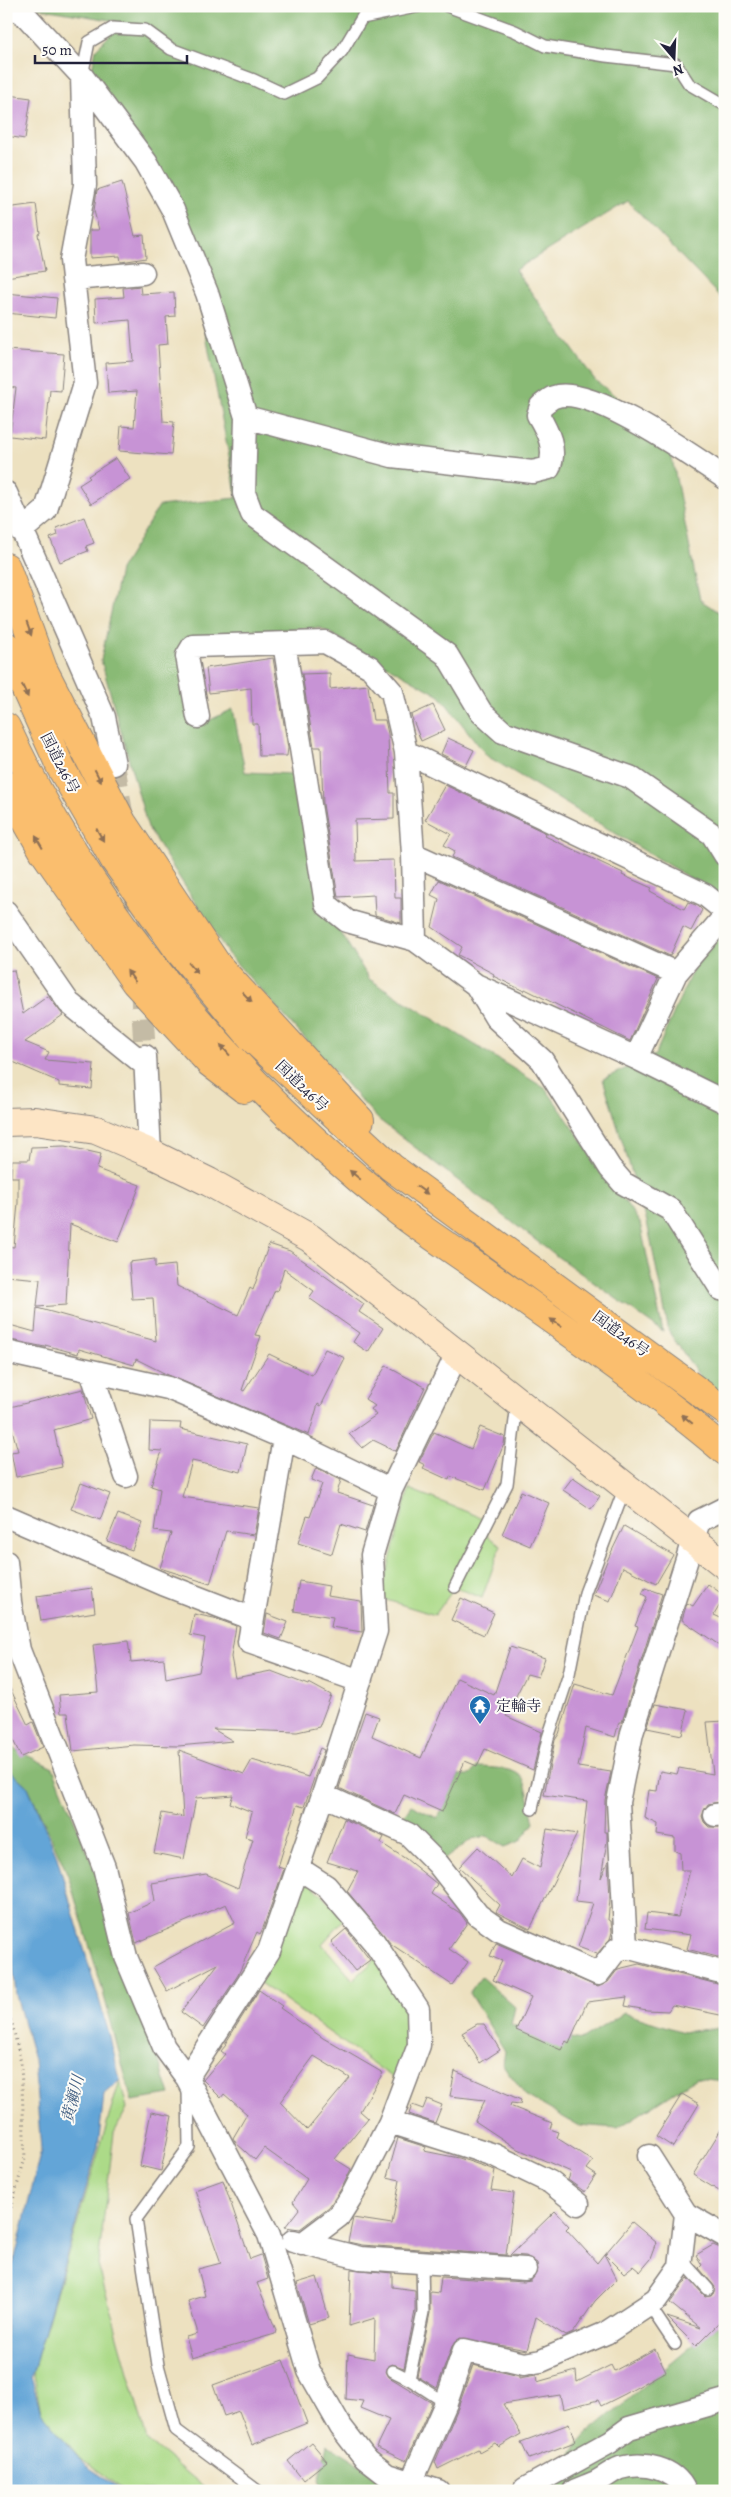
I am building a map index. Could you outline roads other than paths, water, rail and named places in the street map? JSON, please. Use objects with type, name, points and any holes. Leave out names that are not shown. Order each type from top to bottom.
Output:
[{"type":"highway","points":[[6,567],[43,669],[122,822],[218,966],[356,1114],[389,1165]]},
{"type":"highway","name":"国道246号","points":[[6,646],[61,768],[115,861],[179,951],[252,1038],[322,1105],[389,1165],[725,1411]]},
{"type":"highway","name":"国道246号","points":[[6,727],[32,784],[88,878],[155,971],[236,1062],[323,1148],[399,1212],[666,1401],[725,1450]]},
{"type":"highway","points":[[6,785],[44,852],[135,982],[210,1063],[323,1148]]},
{"type":"street","points":[[14,7],[26,16],[82,76],[146,162],[174,210],[207,293],[246,417],[244,493],[252,514],[447,655],[481,712],[503,732],[630,778],[712,834],[725,855]]},
{"type":"street","points":[[21,531],[46,510],[85,383],[71,260],[85,185],[82,76]]},
{"type":"street","points":[[73,279],[143,274]]},
{"type":"street","points":[[246,417],[392,456],[533,472],[550,468],[554,457],[548,433],[538,415],[541,406],[555,396],[588,398],[665,437],[725,478]]},
{"type":"street","points":[[6,493],[104,717],[114,764]]},
{"type":"street","points":[[198,717],[187,656],[192,646],[325,642],[370,667],[392,692],[406,752],[413,854],[416,940]]},
{"type":"street","points":[[284,643],[326,904],[347,921],[416,940],[476,985],[636,1058],[725,1102]]},
{"type":"street","points":[[406,752],[705,895],[725,911]]},
{"type":"street","points":[[413,854],[676,973]]},
{"type":"street","points":[[6,912],[69,1003],[145,1060],[150,1153]]},
{"type":"street","points":[[636,1058],[676,973],[725,916]]},
{"type":"street","points":[[476,985],[496,1018],[542,1060],[610,1168],[623,1183],[671,1210],[721,1289],[725,1290]]},
{"type":"street","points":[[6,1122],[35,1122],[96,1130],[150,1153],[252,1204],[310,1238],[692,1541],[725,1565]]},
{"type":"street","points":[[6,1352],[168,1388],[284,1438],[391,1490]]},
{"type":"street","points":[[188,2078],[269,1951],[323,1795],[376,1630],[372,1555],[391,1490],[457,1354]]},
{"type":"street","points":[[91,1371],[126,1476]]},
{"type":"street","points":[[284,1438],[249,1642],[360,1682]]},
{"type":"street","points":[[626,1947],[618,1802],[632,1734],[699,1521],[725,1508]]},
{"type":"street","points":[[6,1516],[163,1584],[253,1619]]},
{"type":"street","points":[[6,1562],[10,1602],[19,1650],[104,1867],[126,1957],[164,2047],[188,2078],[268,2235],[309,2371],[340,2427],[365,2458],[387,2475],[438,2491]]},
{"type":"street","points":[[323,1795],[408,1834],[438,1864],[478,1915],[499,1930],[598,1974],[617,1949],[626,1947],[725,1973]]},
{"type":"street","points":[[298,1868],[326,1886],[374,1942],[418,2008],[419,2045],[390,2122],[354,2192],[339,2216],[302,2244]]},
{"type":"street","points":[[390,2122],[494,2155],[550,2182],[578,2204]]},
{"type":"street","points":[[649,2156],[686,2214],[725,2236]]},
{"type":"street","points":[[411,2483],[446,2403],[464,2350],[524,2364],[541,2361],[606,2333],[649,2305],[665,2290],[680,2266],[686,2214]]},
{"type":"street","points":[[268,2235],[360,2258],[525,2269]]},
{"type":"street","points":[[526,2490],[610,2442],[629,2428],[725,2400]]},
{"type":"street","points":[[574,2491],[596,2482],[620,2468],[645,2466],[665,2470],[682,2483],[685,2491]]},
{"type":"lane","points":[[82,76],[89,42],[113,28],[145,30],[171,49],[254,80],[284,94],[316,78],[342,51],[369,6]]},
{"type":"lane","points":[[362,18],[421,6]]},
{"type":"lane","points":[[447,6],[515,31],[545,46],[606,56],[676,64],[689,84],[725,105]]},
{"type":"lane","points":[[455,1587],[507,1484],[518,1402]]},
{"type":"lane","points":[[532,1809],[548,1738],[569,1674],[585,1593],[625,1487]]},
{"type":"lane","points":[[188,2078],[189,2147],[136,2219],[158,2365],[176,2430],[258,2491]]},
{"type":"lane","points":[[680,2258],[708,2289]]},
{"type":"lane","points":[[409,2379],[424,2312],[422,2262]]},
{"type":"lane","points":[[649,2305],[675,2344]]},
{"type":"lane","points":[[393,2371],[446,2403]]},
{"type":"water","name":"黄瀬川","points":[[6,1767],[28,1787],[56,1854],[110,2037],[120,2080],[104,2094],[98,2147],[31,2377],[41,2412],[87,2467],[123,2491],[16,2491],[6,2482],[6,2277],[14,2262],[41,2150],[34,2060],[16,1995],[10,1935],[6,1924]]},
{"type":"tunnel","points":[[114,764],[122,812]]},
{"type":"tunnel","points":[[133,886],[137,915],[145,1056]]},
{"type":"place","name":"定輪寺","points":[[480,1725]]}]
